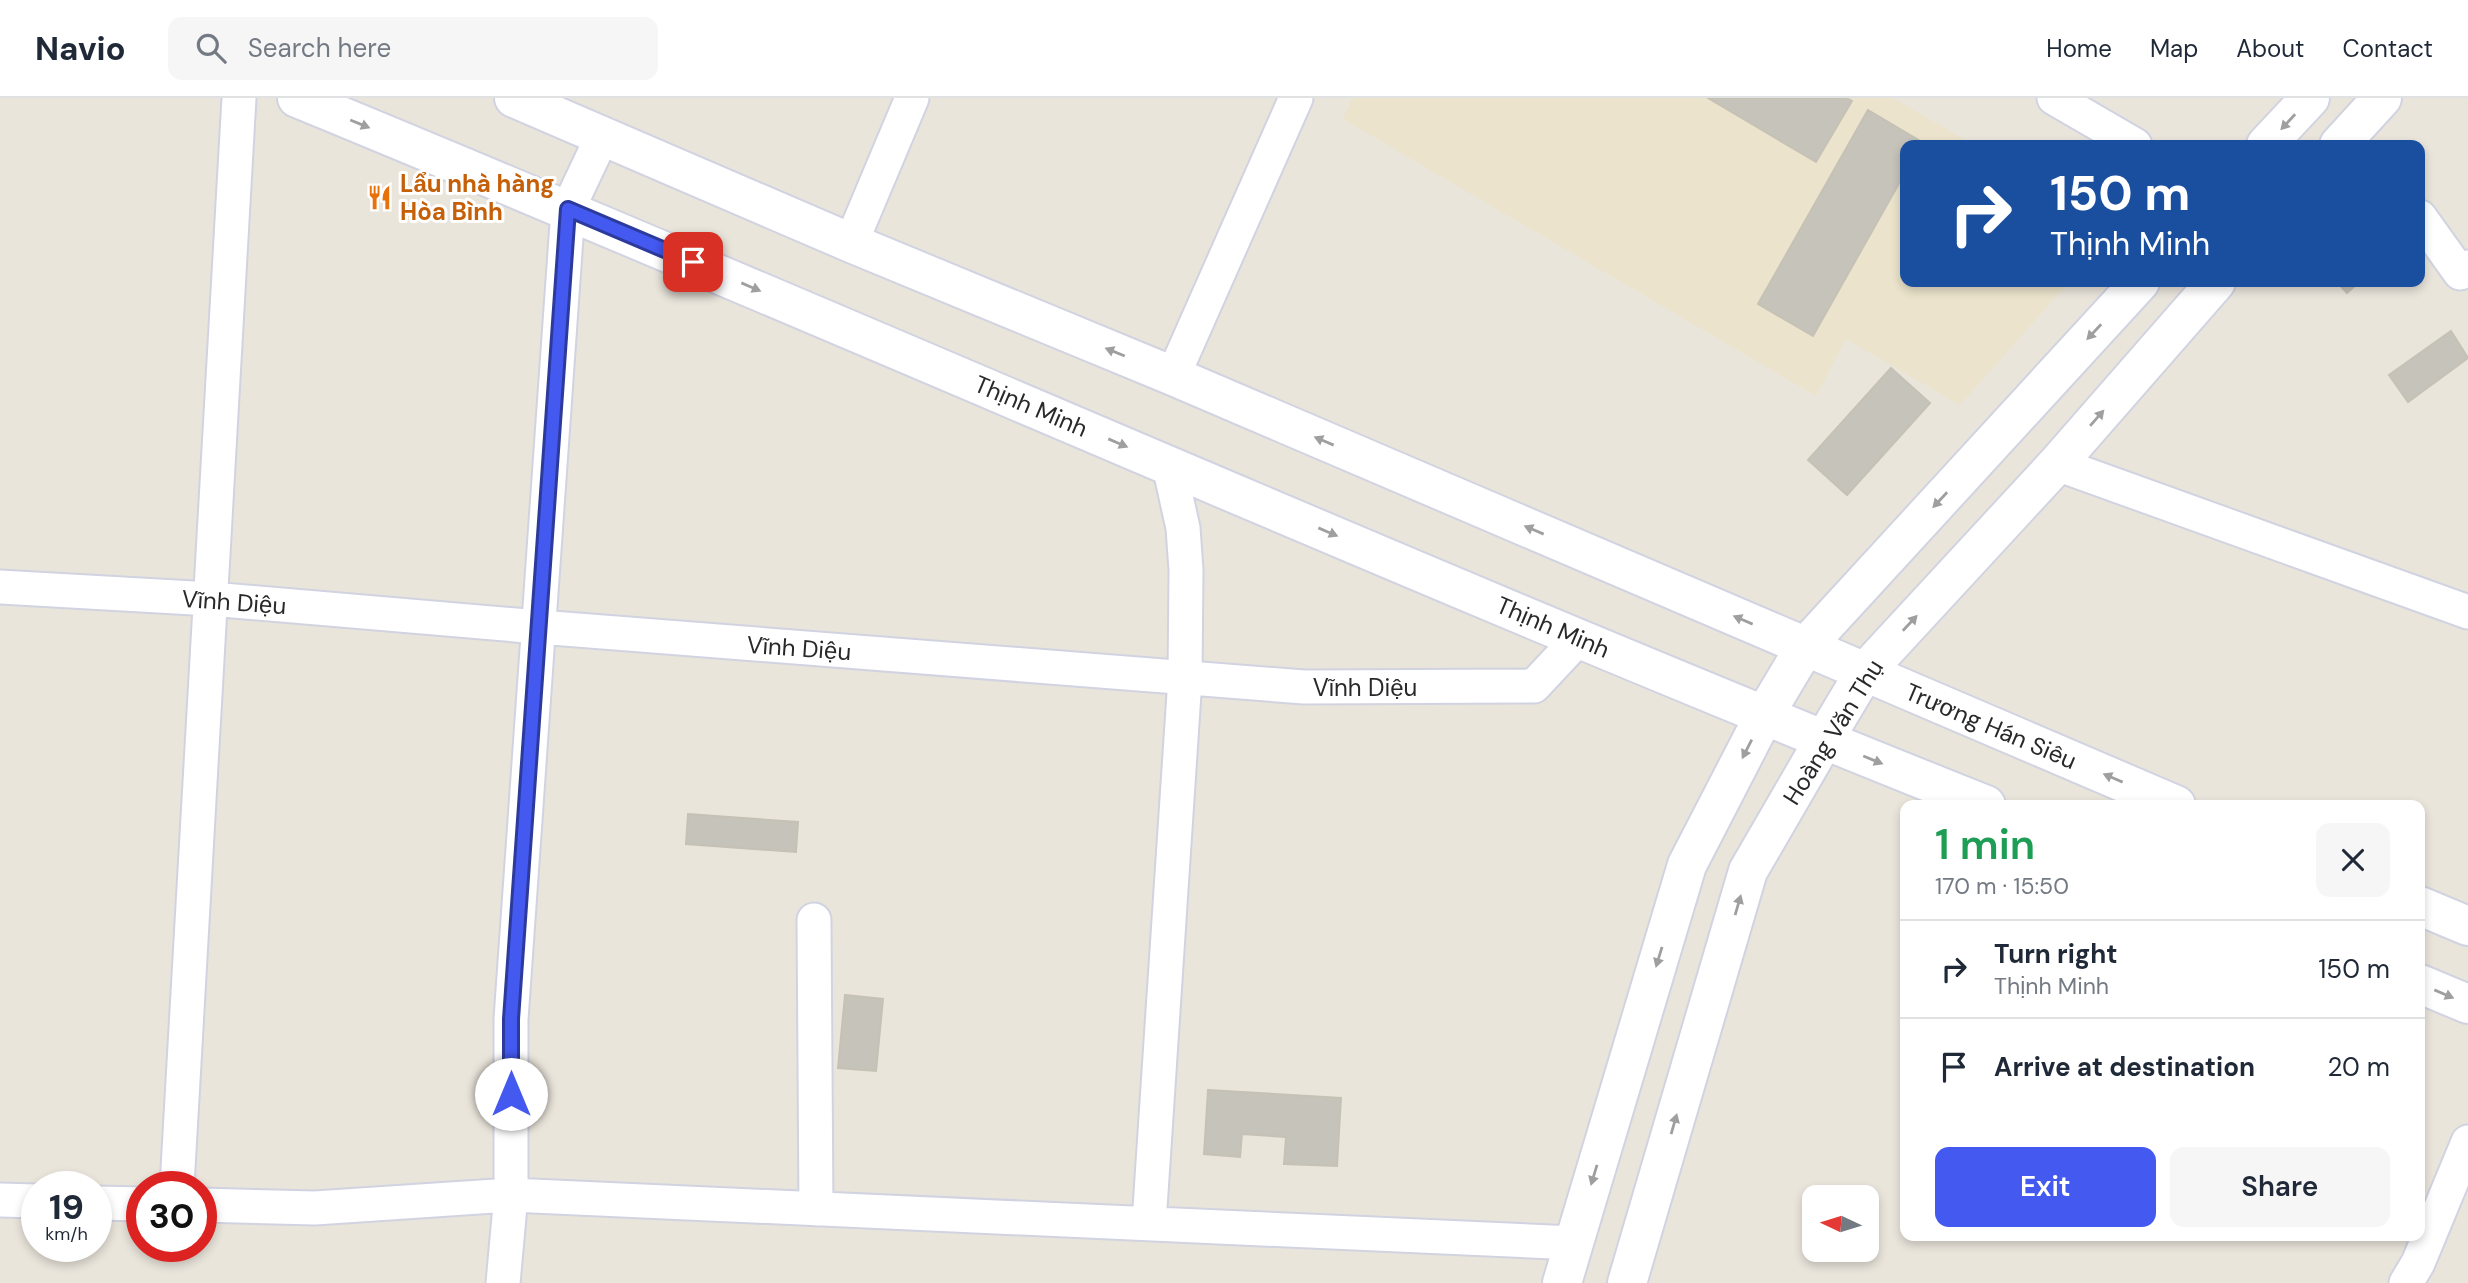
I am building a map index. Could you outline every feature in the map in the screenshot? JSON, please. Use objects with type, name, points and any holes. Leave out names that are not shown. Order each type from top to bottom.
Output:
[{"type":"main road","name":"Thịnh Minh","points":[[297,98],[568,209],[1765,715]]},
{"type":"main road","points":[[514,98],[1805,647]]},
{"type":"main road","points":[[2271,140],[2310,98]]},
{"type":"main road","points":[[2355,139],[2382,98]]},
{"type":"main road","points":[[1562,1283],[1687,865],[1765,715],[1805,647],[2135,287]]},
{"type":"main road","name":"Hoàng Văn Thụ","points":[[1627,1283],[1748,871],[1824,740],[1864,673],[2057,464],[2212,287]]},
{"type":"main road","name":"Trương Hán Siêu","points":[[1805,647],[2162,800]]},
{"type":"main road","points":[[1765,715],[1974,800]]},
{"type":"main road","points":[[2425,908],[2468,926]]},
{"type":"main road","points":[[2425,986],[2468,1004]]},
{"type":"street","points":[[178,1171],[239,98]]},
{"type":"street","points":[[851,243],[912,98]]},
{"type":"street","points":[[1173,376],[1296,98]]},
{"type":"street","points":[[2054,98],[2126,140]]},
{"type":"street","points":[[503,1283],[511,1195],[511,1019],[568,209],[603,135]]},
{"type":"street","points":[[2425,223],[2465,275]]},
{"type":"street","points":[[2057,464],[2468,612]]},
{"type":"street","points":[[1149,1223],[1185,678],[1186,570],[1183,528],[1169,465]]},
{"type":"street","name":"Vĩnh Diệu","points":[[0,587],[211,599],[539,628],[1304,687],[1534,687],[1579,638]]},
{"type":"street","points":[[814,920],[816,1209]]},
{"type":"street","points":[[2406,1283],[2418,1264],[2468,1142]]},
{"type":"street","points":[[217,1205],[315,1208],[511,1195],[1574,1242]]},
{"type":"street","points":[[0,1200],[21,1201]]},
{"type":"shaded area","points":[[1352,98],[1893,98],[1965,140],[1900,140],[1900,287],[2065,287],[1960,405],[1846,339],[1816,396],[1343,119]]},
{"type":"building","points":[[1708,98],[1846,98],[1852,101],[1816,162]]},
{"type":"building","points":[[1868,110],[1919,140],[1900,140],[1900,182],[1813,336],[1758,304]]},
{"type":"building","points":[[2342,287],[2354,287],[2347,293]]},
{"type":"building","points":[[2451,331],[2468,358],[2408,402],[2389,375]]},
{"type":"building","points":[[1891,368],[1930,403],[1847,495],[1808,460]]},
{"type":"building","points":[[688,814],[798,822],[796,852],[686,844]]},
{"type":"building","points":[[845,995],[883,999],[876,1071],[838,1068]]},
{"type":"building","points":[[1208,1090],[1341,1098],[1337,1166],[1284,1164],[1286,1137],[1242,1134],[1240,1157],[1204,1154]]},
{"type":"place","name":"Lẩu nhà hàng Hòa Bình","points":[[380,197]]},
{"type":"route","points":[[511,1094],[511,1019],[568,209],[693,262]]}]
